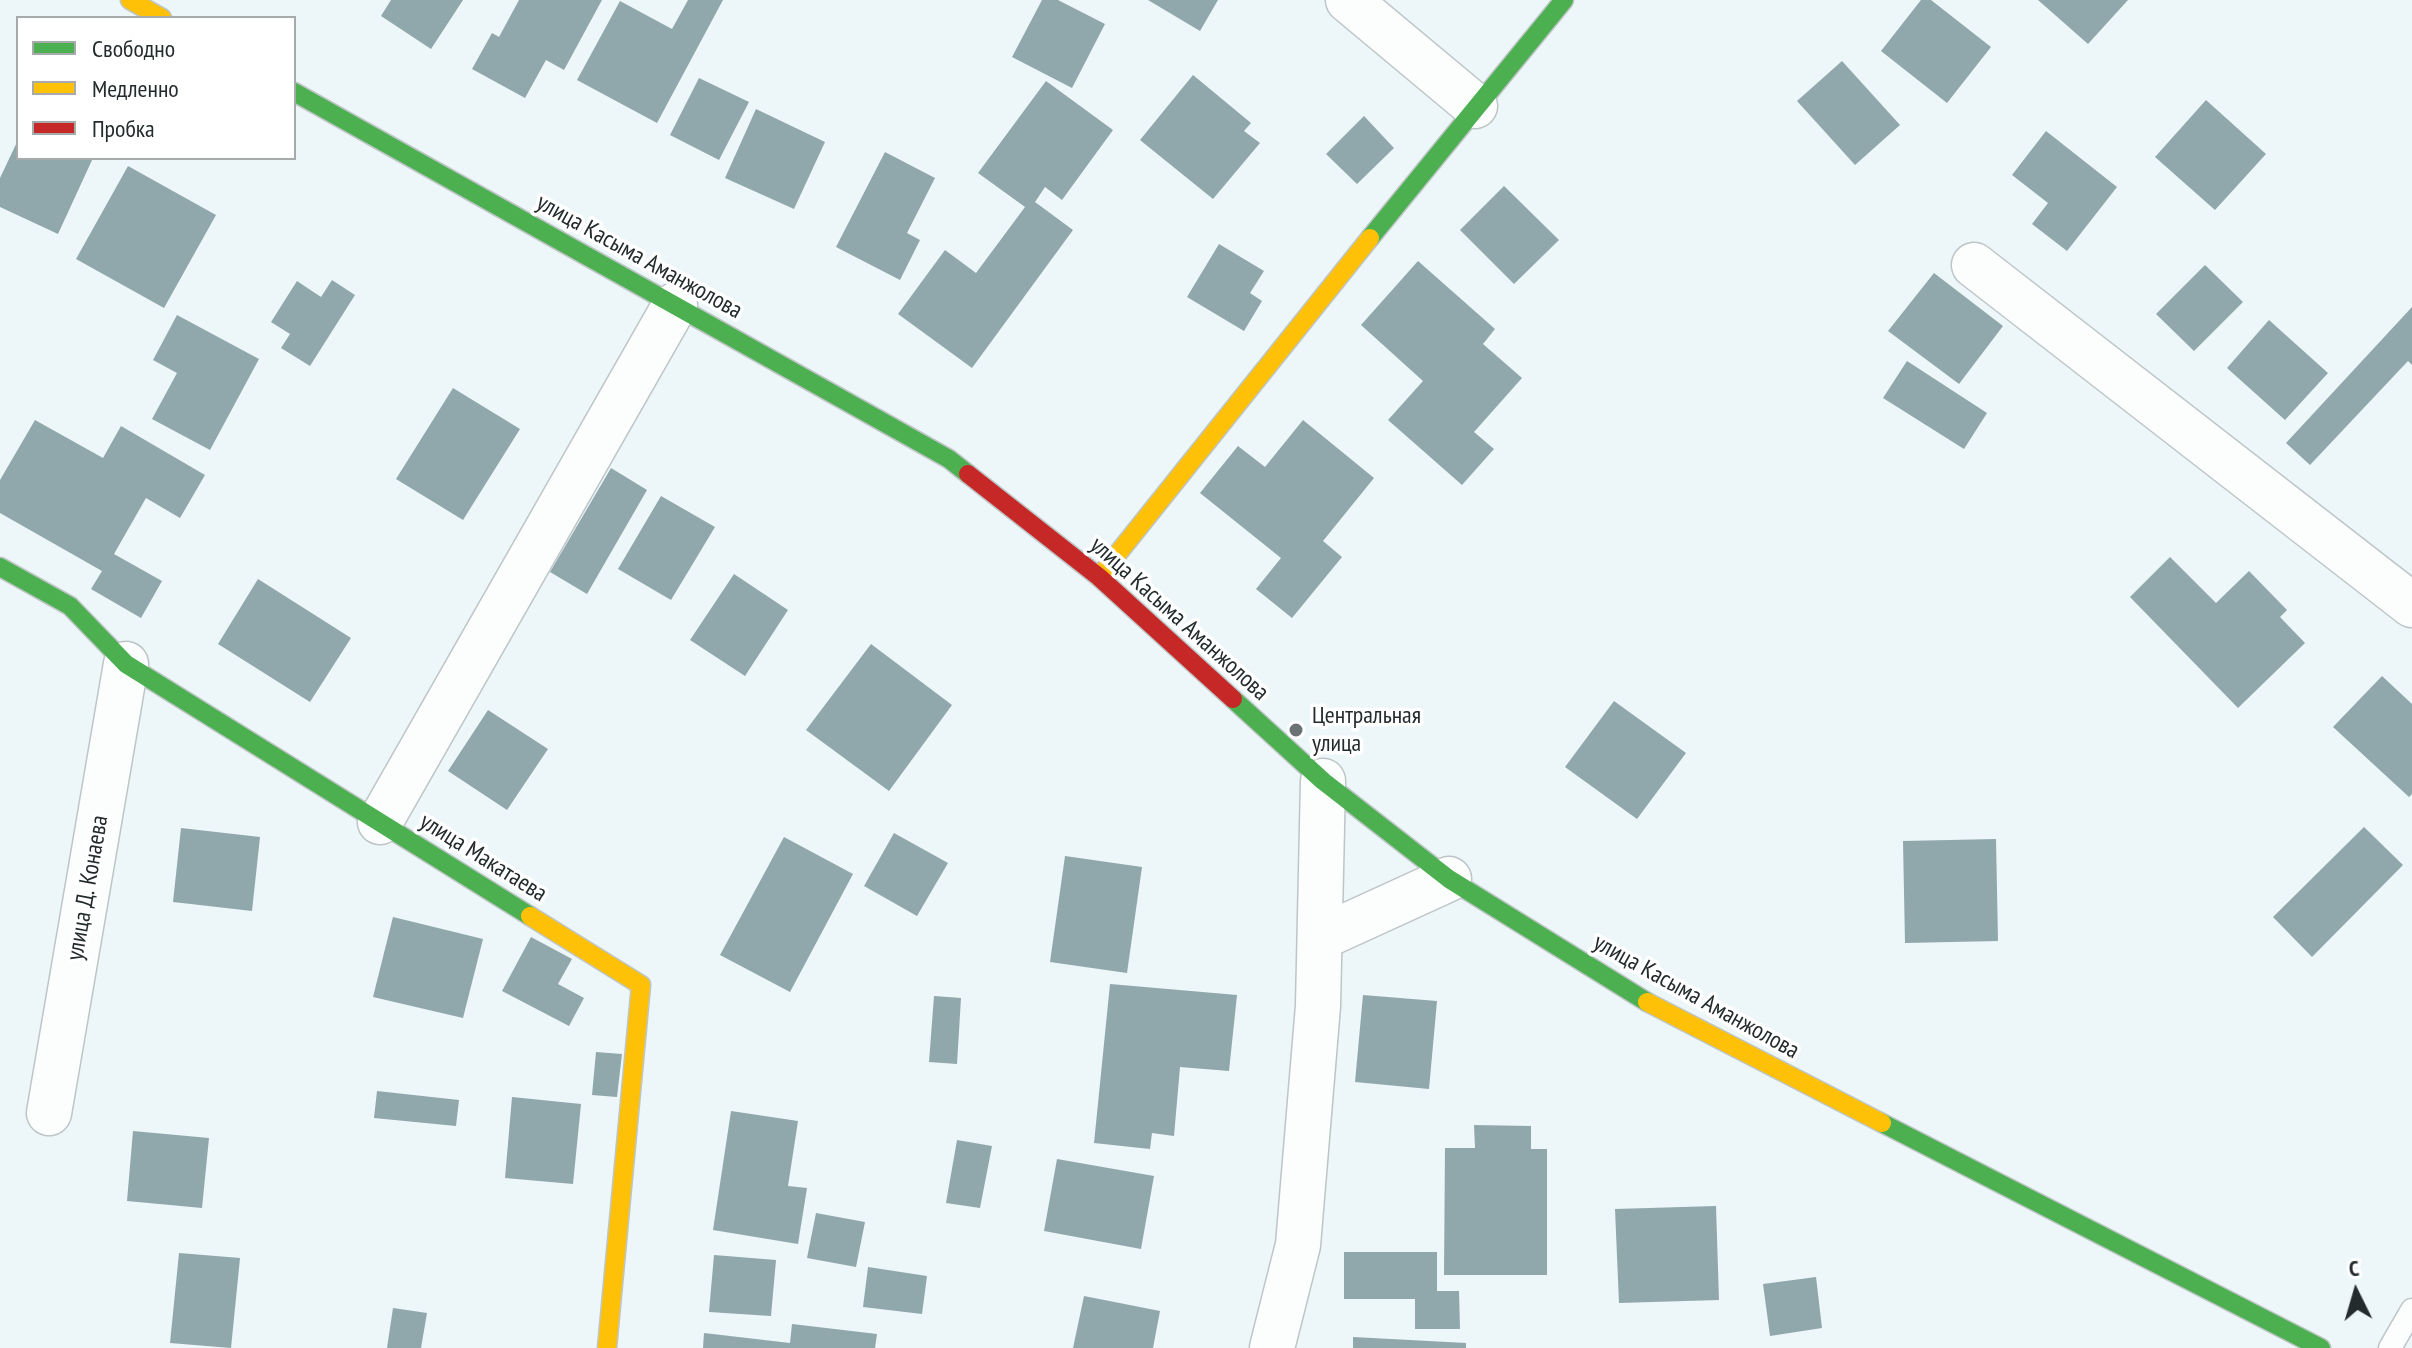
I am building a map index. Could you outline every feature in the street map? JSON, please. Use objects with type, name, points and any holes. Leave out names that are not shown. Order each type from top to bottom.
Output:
[{"type":"main road","points":[[130,0],[158,16]]},
{"type":"main road","points":[[1099,577],[1475,106],[1564,0]]},
{"type":"main road","name":"улица Касыма Аманжолова","points":[[296,93],[949,459],[1099,577],[1323,781],[1449,879],[1659,1009],[2321,1348]]},
{"type":"main road","name":"улица Макатаева","points":[[0,567],[70,606],[126,664],[641,985],[607,1348]]},
{"type":"street","points":[[1348,0],[1475,106]]},
{"type":"street","points":[[1974,265],[2412,605]]},
{"type":"street","points":[[380,822],[675,305]]},
{"type":"street","name":"улица Д. Конаева","points":[[49,1113],[126,664]]},
{"type":"street","points":[[1272,1348],[1298,1245],[1318,1006],[1323,781]]},
{"type":"street","points":[[1320,938],[1449,879]]},
{"type":"lane","points":[[2390,1348],[2412,1310]]},
{"type":"building","points":[[391,0],[463,0],[431,49],[381,16]]},
{"type":"building","points":[[519,0],[602,0],[564,70],[546,60],[525,98],[472,69],[492,33],[499,37]]},
{"type":"building","points":[[688,0],[723,0],[657,123],[577,80],[620,1],[672,29]]},
{"type":"building","points":[[1042,0],[1058,0],[1105,24],[1072,88],[1012,57]]},
{"type":"building","points":[[1148,0],[1218,0],[1200,31]]},
{"type":"building","points":[[1921,0],[1931,0],[1991,47],[1947,103],[1881,51]]},
{"type":"building","points":[[2038,0],[2128,0],[2088,44]]},
{"type":"building","points":[[1842,61],[1900,125],[1855,165],[1797,101]]},
{"type":"building","points":[[1193,75],[1251,123],[1244,131],[1260,143],[1213,199],[1140,140]]},
{"type":"building","points":[[699,78],[749,102],[719,160],[670,135]]},
{"type":"building","points":[[1046,81],[1113,130],[1062,200],[1045,187],[1035,202],[1073,230],[972,368],[898,314],[945,250],[976,273],[1025,207],[978,173]]},
{"type":"building","points":[[2206,100],[2266,154],[2215,210],[2155,157]]},
{"type":"building","points":[[756,109],[825,142],[794,209],[725,178]]},
{"type":"building","points":[[1364,116],[1394,148],[1357,184],[1326,154]]},
{"type":"building","points":[[2046,131],[2117,187],[2067,251],[2032,224],[2048,203],[2012,175]]},
{"type":"building","points":[[16,144],[16,160],[92,160],[58,234],[0,207],[0,178]]},
{"type":"building","points":[[885,152],[935,178],[907,233],[920,240],[900,280],[836,247]]},
{"type":"building","points":[[128,166],[216,215],[164,308],[76,259]]},
{"type":"building","points":[[1504,186],[1559,240],[1514,284],[1460,230]]},
{"type":"building","points":[[1219,244],[1264,271],[1250,293],[1262,301],[1244,331],[1187,297]]},
{"type":"building","points":[[1418,261],[1495,329],[1483,344],[1522,378],[1474,432],[1494,449],[1462,485],[1388,420],[1423,381],[1361,325]]},
{"type":"building","points":[[2205,265],[2243,302],[2194,351],[2156,314]]},
{"type":"building","points":[[1934,273],[2003,326],[1959,384],[1888,331]]},
{"type":"building","points":[[332,280],[355,295],[310,366],[281,348],[290,334],[271,322],[297,281],[321,297]]},
{"type":"building","points":[[2412,307],[2412,365],[2408,361],[2310,465],[2286,443]]},
{"type":"building","points":[[177,315],[259,359],[210,450],[152,419],[177,373],[153,360]]},
{"type":"building","points":[[2269,320],[2328,373],[2285,420],[2227,368]]},
{"type":"building","points":[[1907,361],[1987,413],[1964,449],[1883,398]]},
{"type":"building","points":[[453,388],[520,429],[463,520],[396,479]]},
{"type":"building","points":[[35,420],[103,458],[121,426],[205,475],[180,518],[146,498],[114,554],[162,581],[141,618],[91,589],[102,571],[0,513],[0,480]]},
{"type":"building","points":[[1303,420],[1374,478],[1323,541],[1342,557],[1292,618],[1256,589],[1281,558],[1200,493],[1238,446],[1265,467]]},
{"type":"building","points":[[611,468],[647,490],[587,594],[550,572]]},
{"type":"building","points":[[661,496],[715,527],[671,600],[618,569]]},
{"type":"building","points":[[2170,557],[2216,603],[2249,571],[2287,610],[2280,617],[2305,643],[2238,708],[2130,597]]},
{"type":"building","points":[[734,574],[788,610],[745,676],[690,640]]},
{"type":"building","points":[[258,579],[351,638],[310,702],[218,644]]},
{"type":"building","points":[[871,644],[952,705],[889,791],[806,730]]},
{"type":"building","points":[[2382,676],[2412,704],[2412,794],[2409,797],[2333,727]]},
{"type":"building","points":[[1614,701],[1686,753],[1637,819],[1565,767]]},
{"type":"building","points":[[488,710],[548,749],[507,810],[448,771]]},
{"type":"building","points":[[2364,827],[2403,865],[2312,957],[2273,917]]},
{"type":"building","points":[[181,828],[260,837],[252,911],[173,902]]},
{"type":"building","points":[[894,833],[948,863],[917,916],[864,886]]},
{"type":"building","points":[[784,837],[853,874],[790,992],[720,955]]},
{"type":"building","points":[[1996,839],[1998,941],[1905,943],[1903,841]]},
{"type":"building","points":[[1065,856],[1142,867],[1127,973],[1050,962]]},
{"type":"building","points":[[393,917],[483,939],[463,1018],[373,997]]},
{"type":"building","points":[[531,937],[572,959],[558,984],[584,998],[569,1026],[502,991]]},
{"type":"building","points":[[1110,984],[1237,995],[1229,1071],[1180,1067],[1174,1136],[1152,1133],[1150,1149],[1094,1143]]},
{"type":"building","points":[[1363,995],[1437,1001],[1429,1089],[1355,1082]]},
{"type":"building","points":[[934,996],[961,998],[957,1064],[929,1062]]},
{"type":"building","points":[[596,1052],[622,1054],[617,1097],[592,1095]]},
{"type":"building","points":[[377,1091],[459,1100],[456,1126],[374,1118]]},
{"type":"building","points":[[512,1097],[581,1104],[573,1184],[505,1178]]},
{"type":"building","points":[[731,1111],[798,1121],[788,1186],[807,1188],[798,1244],[713,1230]]},
{"type":"building","points":[[1474,1125],[1531,1126],[1531,1149],[1547,1149],[1547,1275],[1444,1275],[1445,1148],[1475,1148]]},
{"type":"building","points":[[133,1131],[209,1138],[202,1208],[127,1201]]},
{"type":"building","points":[[957,1140],[992,1146],[980,1208],[946,1203]]},
{"type":"building","points":[[1057,1159],[1154,1176],[1141,1249],[1044,1231]]},
{"type":"building","points":[[1716,1206],[1719,1300],[1619,1303],[1615,1209]]},
{"type":"building","points":[[816,1213],[865,1222],[856,1267],[807,1258]]},
{"type":"building","points":[[1344,1252],[1437,1252],[1437,1291],[1459,1291],[1460,1329],[1415,1329],[1415,1299],[1344,1299]]},
{"type":"building","points":[[179,1253],[240,1258],[231,1348],[170,1343]]},
{"type":"building","points":[[714,1255],[776,1260],[771,1316],[709,1312]]},
{"type":"building","points":[[868,1267],[927,1276],[922,1314],[863,1307]]},
{"type":"building","points":[[1816,1277],[1822,1328],[1770,1336],[1763,1284]]},
{"type":"building","points":[[1084,1296],[1160,1311],[1153,1348],[1073,1348]]},
{"type":"building","points":[[393,1308],[427,1313],[421,1348],[387,1348]]},
{"type":"building","points":[[792,1324],[877,1334],[875,1348],[703,1348],[704,1333],[790,1343]]},
{"type":"building","points":[[1353,1337],[1466,1343],[1466,1348],[1353,1348]]},
{"type":"traffic: fast","points":[[1370,238],[1564,0]]},
{"type":"traffic: fast","points":[[296,93],[949,459],[968,474]]},
{"type":"traffic: fast","points":[[0,567],[70,606],[126,664],[530,916]]},
{"type":"traffic: fast","points":[[1233,699],[1323,781],[1449,879],[1647,1002]]},
{"type":"traffic: fast","points":[[1882,1123],[2321,1348]]},
{"type":"traffic: slow","points":[[130,0],[158,16]]},
{"type":"traffic: slow","points":[[1099,577],[1370,238]]},
{"type":"traffic: slow","points":[[530,916],[641,985],[607,1348]]},
{"type":"traffic: slow","points":[[1647,1002],[1882,1123]]},
{"type":"traffic: jam","points":[[968,474],[1099,577],[1233,699]]},
{"type":"place","name":"Центральная улица","points":[[1296,730]]}]
